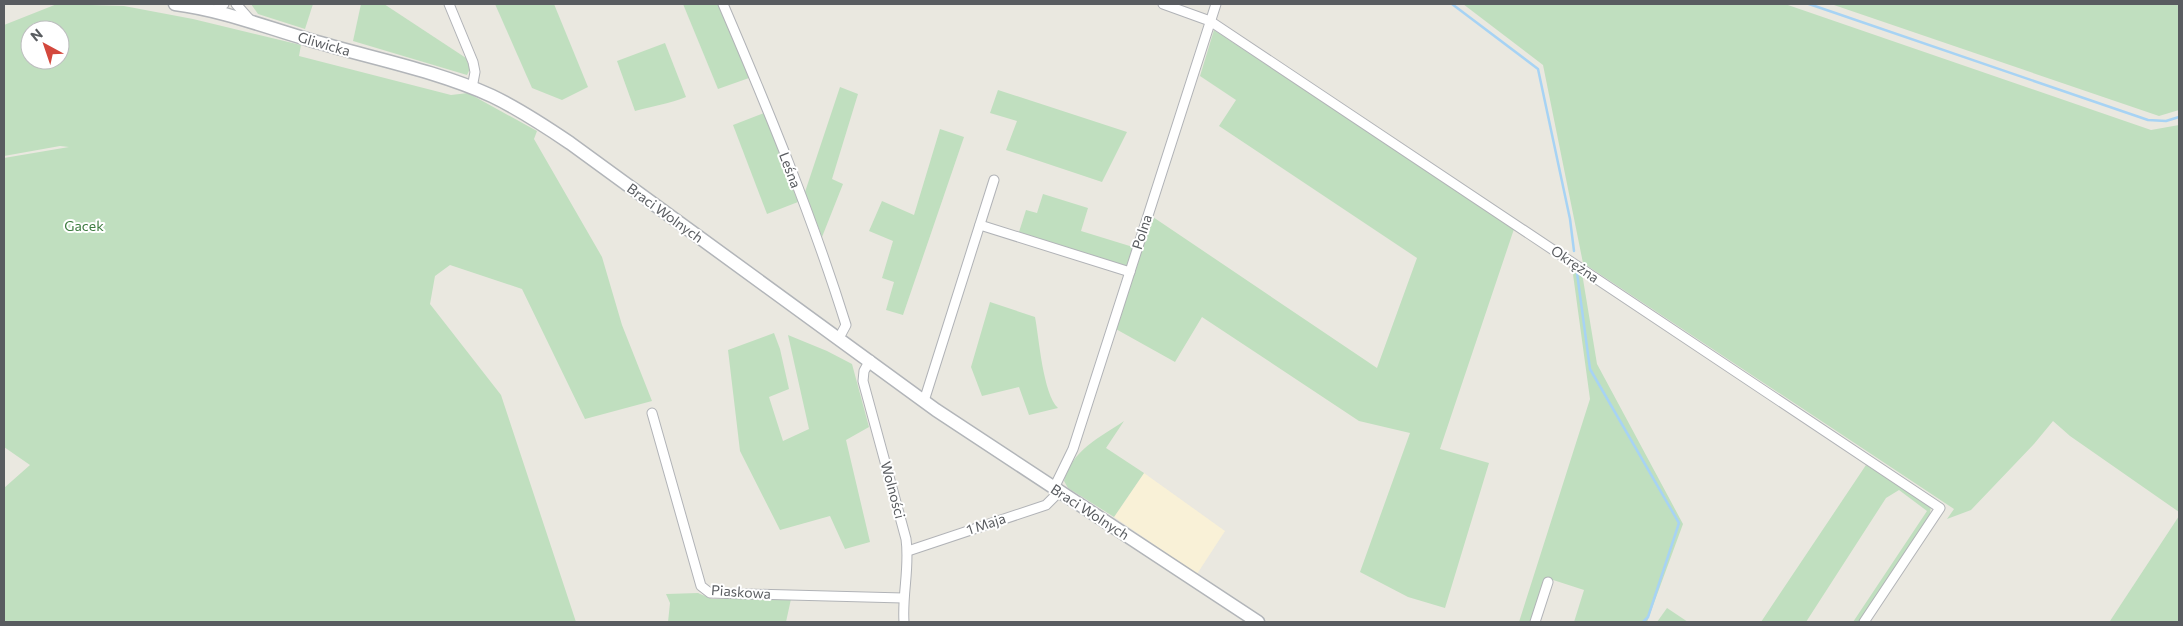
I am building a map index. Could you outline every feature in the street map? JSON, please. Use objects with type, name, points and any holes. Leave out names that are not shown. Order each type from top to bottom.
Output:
[{"type":"main road","name":"Gliwicka","points":[[175,4],[215,7],[251,21],[472,88]]},
{"type":"main road","name":"Braci Wolnych","points":[[472,88],[509,105],[551,130],[924,401],[1258,622]]},
{"type":"street","points":[[236,4],[251,21]]},
{"type":"street","points":[[449,4],[473,62],[475,72],[472,88]]},
{"type":"street","name":"Leśna","points":[[723,4],[776,132],[832,282],[846,326],[839,338]]},
{"type":"street","points":[[1163,4],[1210,21]]},
{"type":"street","name":"Polna","points":[[1057,490],[1073,449],[1216,4]]},
{"type":"street","name":"Okrężna","points":[[1210,21],[1940,508],[1864,622]]},
{"type":"street","points":[[924,401],[994,180]]},
{"type":"street","points":[[980,225],[1130,272]]},
{"type":"street","name":"Wolności","points":[[870,360],[864,371],[863,381],[908,551],[903,598],[904,622]]},
{"type":"street","name":"Piaskowa","points":[[652,412],[702,586],[706,591],[710,593],[903,598]]},
{"type":"street","name":"1 Maja","points":[[908,551],[1046,505],[1057,490]]},
{"type":"street","points":[[1535,622],[1548,582]]},
{"type":"shaded area","points":[[1144,473],[1225,531],[1197,574],[1114,517]]},
{"type":"green space","name":"Gacek","points":[[57,4],[124,6],[193,19],[301,45],[299,56],[451,95],[468,93],[537,131],[534,139],[602,257],[622,325],[652,401],[585,419],[522,289],[450,265],[435,276],[430,304],[501,395],[576,622],[4,622],[4,488],[30,465],[4,447],[4,158],[69,147],[60,146],[4,156],[4,25]]},
{"type":"green space","points":[[251,4],[313,4],[305,29],[258,14]]},
{"type":"green space","points":[[361,4],[384,4],[466,58],[470,69],[467,75],[353,41]]},
{"type":"green space","points":[[495,4],[554,4],[588,87],[562,100],[532,88]]},
{"type":"green space","points":[[683,4],[719,4],[749,78],[718,89]]},
{"type":"green space","points":[[1463,4],[1785,4],[2151,130],[2179,125],[2179,512],[2070,436],[2053,421],[2034,444],[1971,510],[1947,519],[1954,509],[1583,263],[1543,65]]},
{"type":"green space","points":[[1831,4],[2179,4],[2179,110],[2159,116]]},
{"type":"green space","points":[[1214,30],[1514,229],[1440,449],[1489,463],[1445,608],[1408,597],[1360,572],[1410,433],[1359,421],[1202,317],[1175,362],[1114,328],[1150,215],[1377,368],[1417,258],[1219,126],[1236,100],[1200,76]]},
{"type":"green space","points":[[665,43],[686,97],[635,111],[617,61]]},
{"type":"green space","points":[[840,87],[858,94],[832,179],[843,184],[822,237],[805,192]]},
{"type":"green space","points":[[998,90],[1127,132],[1102,182],[1006,150],[1017,121],[990,113]]},
{"type":"green space","points":[[764,113],[798,202],[767,214],[733,125]]},
{"type":"green space","points":[[940,129],[964,137],[903,315],[886,310],[894,282],[882,278],[893,241],[869,231],[882,201],[914,215]]},
{"type":"green space","points":[[1043,194],[1088,208],[1081,231],[1133,247],[1127,266],[1019,232],[1026,210],[1037,213]]},
{"type":"green space","points":[[1572,267],[1582,273],[1597,364],[1683,524],[1647,622],[1574,622],[1584,590],[1547,578],[1532,622],[1519,622],[1590,399]]},
{"type":"green space","points":[[990,302],[1035,317],[1045,379],[1053,401],[1058,408],[1029,415],[1019,387],[982,396],[971,367]]},
{"type":"green space","points":[[774,333],[780,349],[789,389],[769,397],[783,441],[809,429],[788,335],[827,351],[852,364],[869,427],[846,440],[870,542],[845,549],[830,516],[780,530],[740,451],[728,350]]},
{"type":"green space","points":[[1124,421],[1106,448],[1144,473],[1114,517],[1068,488],[1064,481],[1073,461],[1080,453],[1096,439]]},
{"type":"green space","points":[[1866,465],[1931,505],[1930,514],[1859,622],[1853,622],[1927,511],[1899,490],[1886,498],[1806,622],[1761,622]]},
{"type":"green space","points":[[2179,516],[2179,622],[2110,621]]},
{"type":"green space","points":[[698,593],[712,599],[791,599],[786,622],[668,622],[670,603],[666,594]]},
{"type":"green space","points":[[1667,608],[1688,622],[1657,622]]},
{"type":"waterway","points":[[1452,4],[1538,69],[1570,219],[1574,251]]},
{"type":"waterway","points":[[1809,4],[2148,120],[2166,121],[2179,117]]},
{"type":"waterway","points":[[1577,273],[1590,369],[1679,523],[1648,617],[1643,622]]}]
